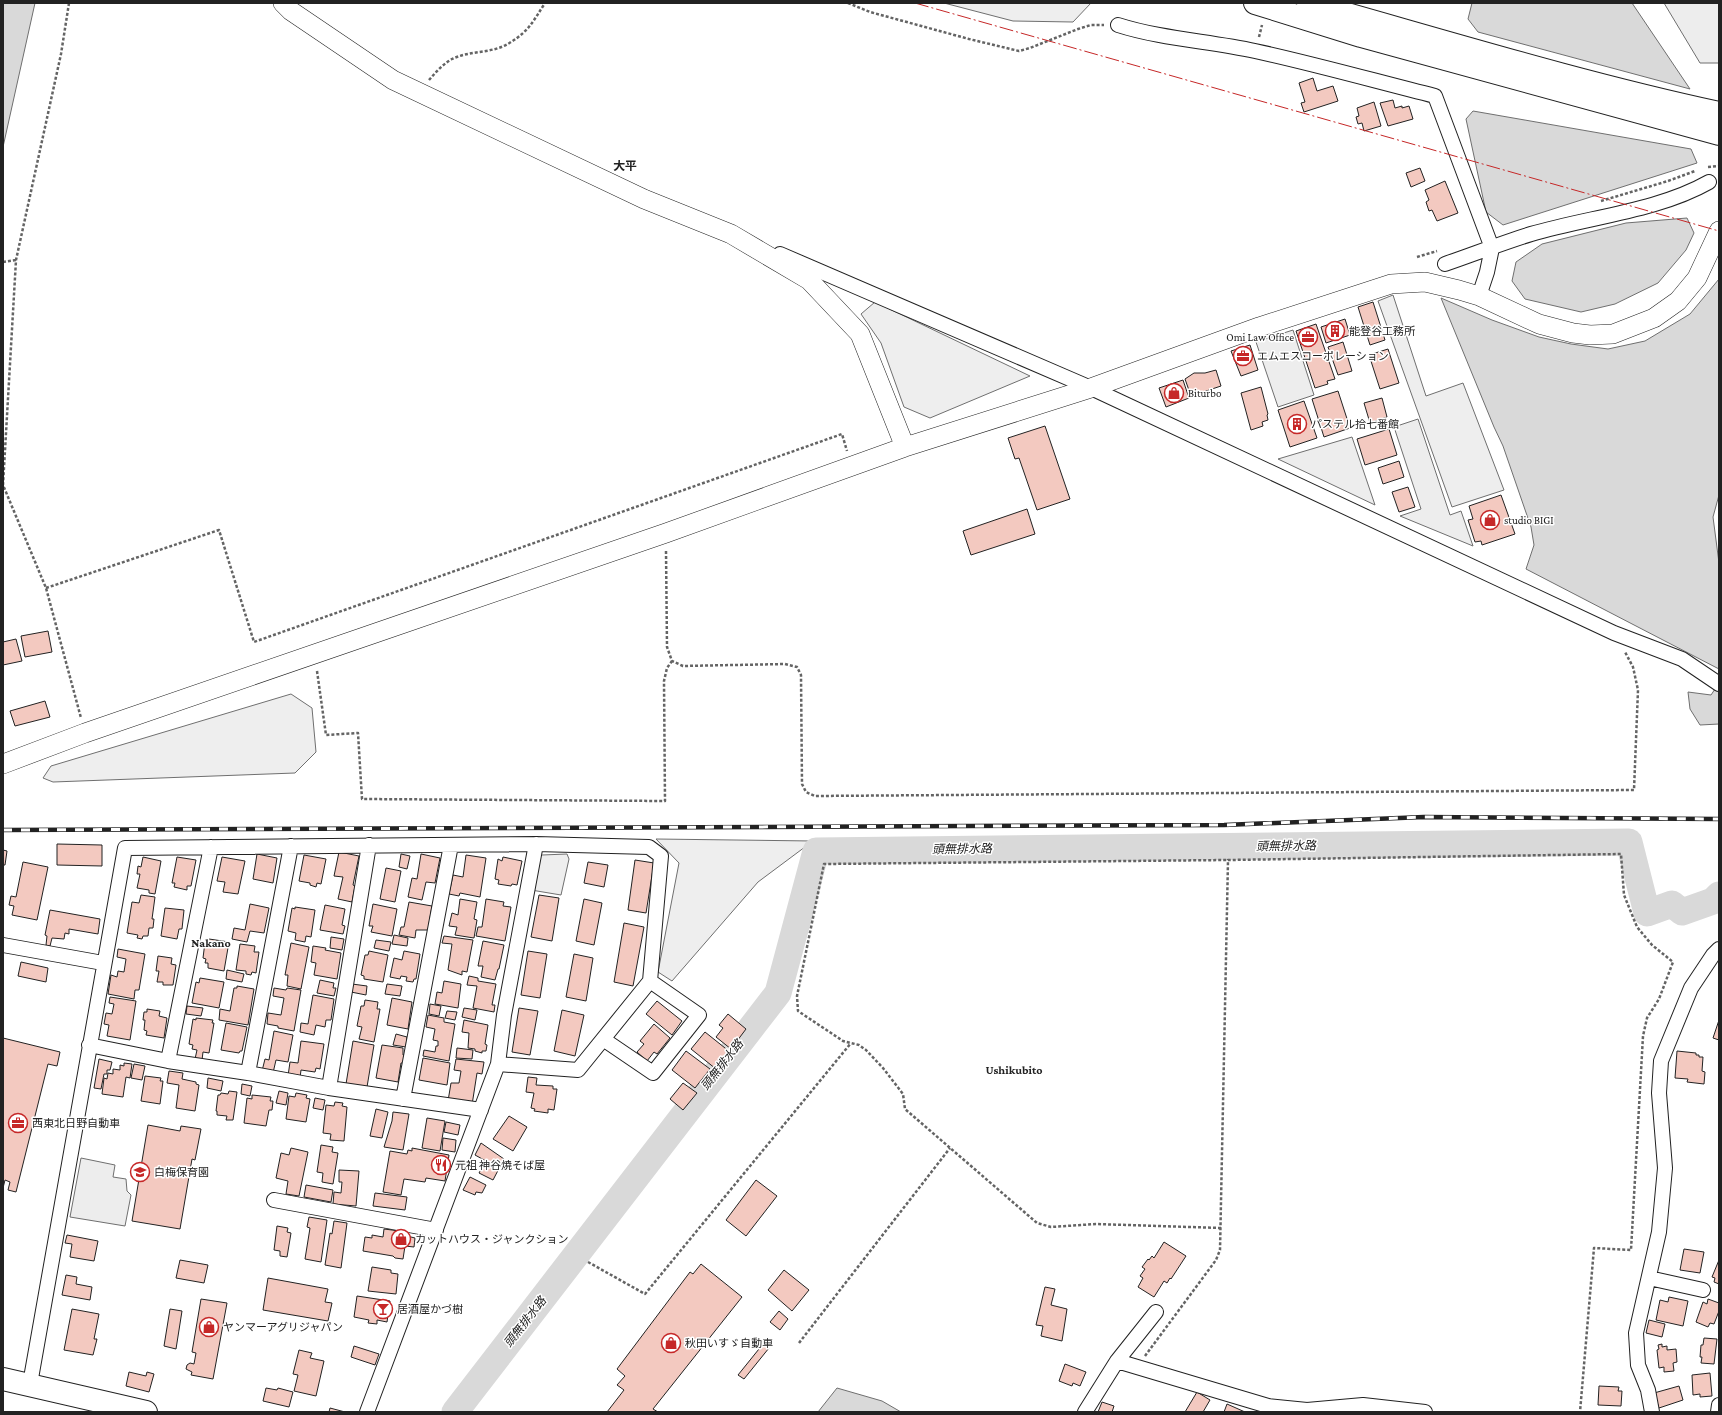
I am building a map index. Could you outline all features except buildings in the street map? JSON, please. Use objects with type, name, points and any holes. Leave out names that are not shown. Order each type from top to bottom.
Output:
[{"type":"highway","points":[[1255,3],[1361,36],[1719,134]]},
{"type":"highway","points":[[1308,3],[1584,80],[1666,101],[1719,112]]},
{"type":"highway","points":[[3,1379],[146,1412]]},
{"type":"street","points":[[282,3],[393,80],[418,92],[644,199],[731,234],[1091,388],[1614,633],[1682,659],[1719,684]]},
{"type":"street","points":[[1118,25],[1141,32],[1200,40],[1255,51],[1435,96],[1492,248],[1488,272],[1479,296]]},
{"type":"street","points":[[1445,264],[1531,234],[1660,202],[1694,190],[1709,182]]},
{"type":"street","points":[[3,764],[86,733],[666,533],[905,447],[1091,388],[1259,327],[1391,284],[1425,282],[1479,296],[1539,324],[1573,333],[1590,335],[1613,334],[1654,318],[1678,301],[1697,278],[1719,231]]},
{"type":"street","points":[[731,234],[809,280],[860,334],[905,447]]},
{"type":"street","points":[[367,1412],[498,1064],[504,1015],[536,844]]},
{"type":"street","points":[[30,1384],[103,963],[125,848],[536,844],[649,847],[661,856],[650,981],[578,1070],[498,1064]]},
{"type":"street","points":[[329,1088],[369,845]]},
{"type":"street","points":[[403,1099],[452,845]]},
{"type":"street","points":[[248,1073],[291,846]]},
{"type":"street","points":[[168,1061],[211,847]]},
{"type":"street","points":[[3,945],[103,963]]},
{"type":"street","points":[[1652,1412],[1648,1390],[1638,1365],[1636,1333],[1659,1232],[1665,1168],[1659,1092],[1661,1061],[1691,988],[1713,955],[1719,949]]},
{"type":"street","points":[[603,1039],[653,1073],[699,1015],[650,981]]},
{"type":"street","points":[[89,1045],[168,1061],[248,1073],[329,1088],[481,1110]]},
{"type":"street","points":[[274,1200],[436,1230]]},
{"type":"street","points":[[1649,1278],[1703,1290]]},
{"type":"street","points":[[1085,1412],[1117,1361],[1156,1312]]},
{"type":"street","points":[[1117,1361],[1268,1406],[1306,1410],[1363,1405],[1425,1412]]},
{"type":"street","points":[[1718,1412],[1719,1405]]},
{"type":"path","points":[[70,3],[61,54],[16,260],[3,484],[46,588],[86,733]]},
{"type":"path","points":[[418,92],[440,68],[453,59],[494,49],[510,43],[530,27],[545,3]]},
{"type":"path","points":[[848,3],[870,12],[969,39],[1019,50],[1030,48],[1057,36],[1091,25],[1118,25]]},
{"type":"path","points":[[3,262],[16,260]]},
{"type":"path","points":[[46,588],[219,530],[254,642],[842,434],[852,467]]},
{"type":"path","points":[[666,533],[667,647],[672,661],[683,666],[785,664],[797,667],[801,675],[802,784],[806,792],[815,796],[1634,790],[1638,690],[1633,667],[1614,633]]},
{"type":"path","points":[[315,655],[326,736],[358,734],[362,798],[665,801],[664,681],[667,668],[672,661]]},
{"type":"path","points":[[1221,1228],[1096,1224],[1051,1227],[1037,1223],[905,1109],[903,1094],[883,1068],[866,1050],[859,1045],[843,1041],[798,1011],[797,996],[824,864],[1621,854],[1624,895],[1637,927],[1652,945],[1673,962],[1659,999],[1648,1018],[1643,1036],[1631,1250],[1594,1248],[1580,1412]]},
{"type":"path","points":[[1137,1367],[1216,1260],[1220,1250],[1228,860]]},
{"type":"path","points":[[588,1262],[645,1294],[851,1043]]},
{"type":"path","points":[[799,1343],[950,1148]]},
{"type":"shaded area","points":[[3,3],[35,3],[3,147]]},
{"type":"shaded area","points":[[944,3],[1091,3],[1073,22],[1013,21]]},
{"type":"shaded area","points":[[1472,3],[1632,3],[1690,89],[1478,32],[1468,19]]},
{"type":"shaded area","points":[[1664,3],[1719,3],[1719,63],[1700,63]]},
{"type":"shaded area","points":[[1473,111],[1691,149],[1697,163],[1503,225],[1486,212],[1466,119]]},
{"type":"shaded area","points":[[1687,218],[1694,233],[1686,250],[1658,283],[1615,304],[1581,312],[1525,299],[1512,281],[1516,262],[1542,244],[1626,223]]},
{"type":"shaded area","points":[[1719,279],[1719,495],[1713,517],[1719,563],[1719,669],[1526,569],[1534,545],[1531,527],[1503,446],[1441,298],[1492,320],[1539,337],[1571,344],[1608,349],[1645,341],[1690,314]]},
{"type":"shaded area","points":[[1393,295],[1426,396],[1463,383],[1504,490],[1452,507],[1378,301]]},
{"type":"shaded area","points":[[875,302],[1030,376],[930,418],[904,407],[881,343],[861,314]]},
{"type":"shaded area","points":[[1293,330],[1314,395],[1278,407],[1256,342]]},
{"type":"shaded area","points":[[1418,419],[1450,515],[1461,511],[1473,546],[1400,516],[1421,509],[1394,427]]},
{"type":"shaded area","points":[[1352,437],[1375,505],[1278,459]]},
{"type":"shaded area","points":[[1719,683],[1719,724],[1700,725],[1690,709],[1688,692],[1711,695]]},
{"type":"shaded area","points":[[291,694],[312,708],[316,752],[295,773],[53,782],[43,778],[51,766]]},
{"type":"shaded area","points":[[656,839],[813,841],[758,882],[672,981],[658,972],[679,863]]},
{"type":"shaded area","points":[[567,854],[569,859],[561,895],[531,890],[537,860],[542,855]]},
{"type":"shaded area","points":[[81,1158],[115,1165],[113,1177],[126,1179],[127,1191],[131,1195],[125,1226],[70,1217]]},
{"type":"shaded area","points":[[837,1388],[882,1401],[901,1412],[818,1412]]},
{"type":"waterway","name":"頭無排水路","points":[[455,1412],[778,993],[816,851],[1629,842],[1647,913],[1672,904],[1682,912],[1713,901],[1719,895]]},
{"type":"railway","points":[[3,830],[1224,825],[1424,817],[1719,819]]},
{"type":"power","points":[[915,3],[1719,231]]},
{"type":"place","name":"能登谷工務所","points":[[1335,331]]},
{"type":"place","name":"Omi Law Office","points":[[1308,337]]},
{"type":"place","name":"エムエスコーポレーション","points":[[1243,356]]},
{"type":"place","name":"Biturbo","points":[[1174,393]]},
{"type":"place","name":"パステル拾七番館","points":[[1297,424]]},
{"type":"place","name":"studio BIGI","points":[[1490,520]]},
{"type":"place","name":"西東北日野自動車","points":[[18,1123]]},
{"type":"place","name":"元祖 神谷焼そば屋","points":[[441,1165]]},
{"type":"place","name":"白梅保育園","points":[[140,1172]]},
{"type":"place","name":"カットハウス・ジャンクション","points":[[401,1239]]},
{"type":"place","name":"居酒屋かづ樹","points":[[383,1309]]},
{"type":"place","name":"ヤンマーアグリジャパン","points":[[209,1327]]},
{"type":"place","name":"秋田いすゞ自動車","points":[[671,1343]]},
{"type":"district","name":"大平","points":[[625,166]]},
{"type":"district","name":"Nakano","points":[[211,943]]},
{"type":"district","name":"Ushikubito","points":[[1014,1070]]}]
